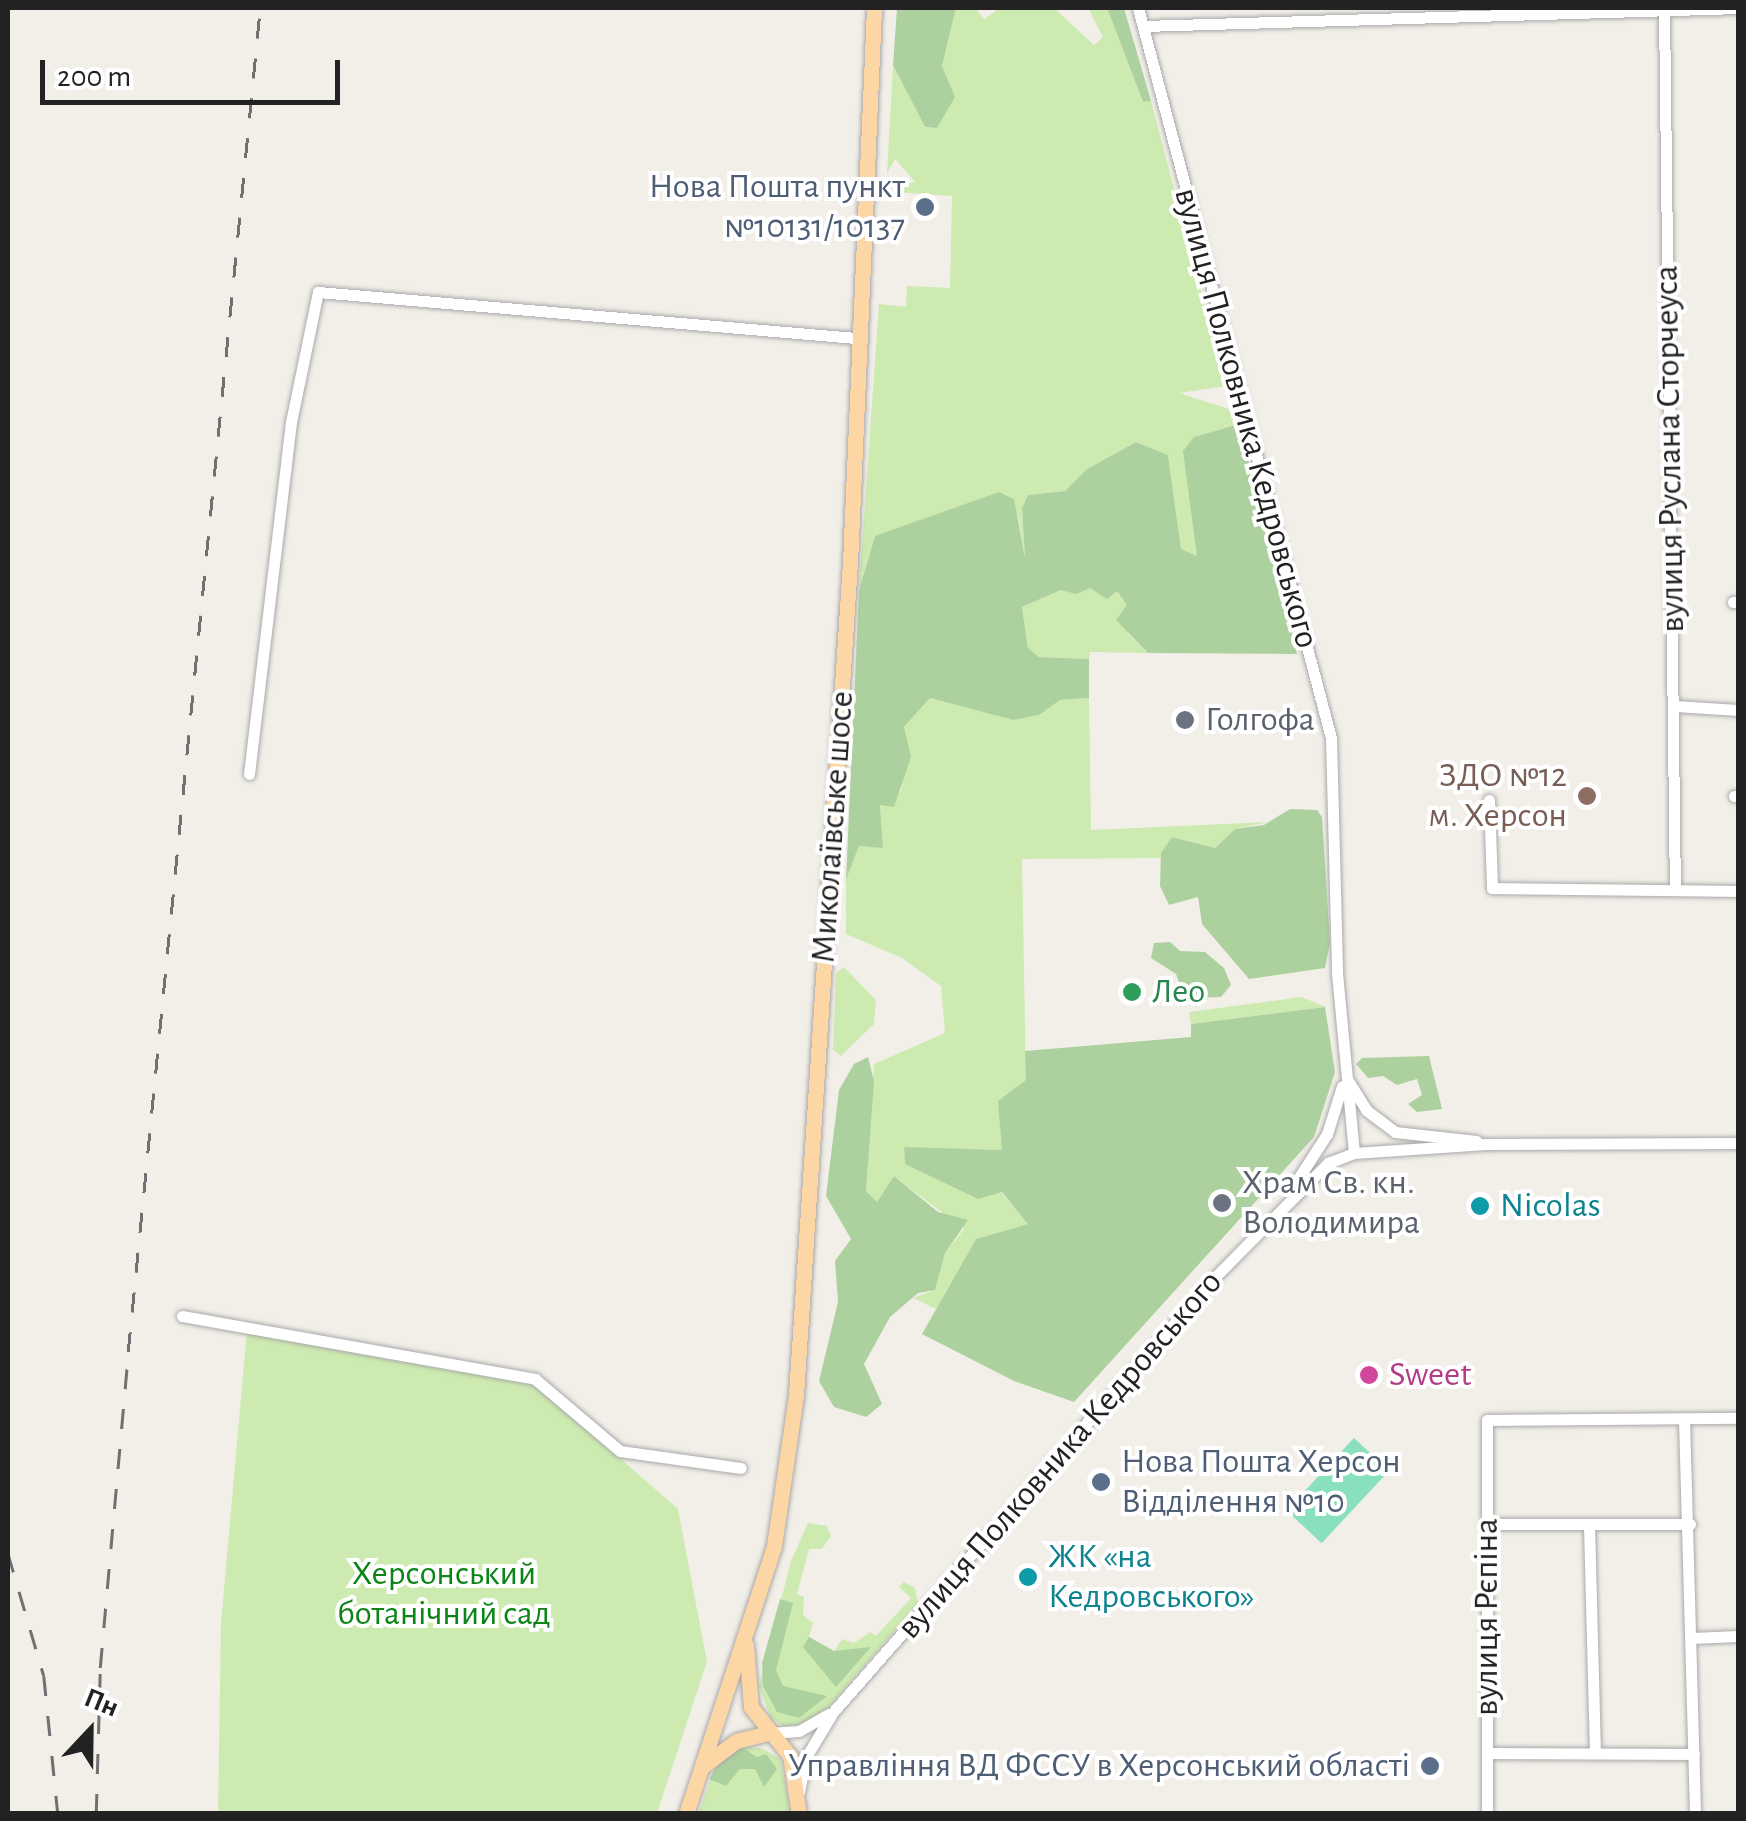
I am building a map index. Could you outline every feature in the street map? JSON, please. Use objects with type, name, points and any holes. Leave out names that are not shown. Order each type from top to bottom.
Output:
[{"type":"main road","name":"Миколаївське шосе","points":[[686,1814],[730,1671],[746,1642],[780,1518],[796,1395],[850,563],[856,338],[874,8]]},
{"type":"main road","name":"Миколаївське шосе","points":[[746,1642],[747,1695],[770,1733],[790,1756],[799,1792]]},
{"type":"main road","points":[[700,1769],[736,1741],[770,1733]]},
{"type":"main road","points":[[799,1792],[799,1814]]},
{"type":"street","name":"вулиця Полковника Кедровського","points":[[799,1792],[806,1758],[832,1712],[1287,1198],[1328,1162],[1354,1153],[1344,1071],[1330,738],[1138,8]]},
{"type":"street","name":"вулиця Руслана Сторчеуса","points":[[1664,8],[1675,890]]},
{"type":"street","points":[[1143,26],[1738,8]]},
{"type":"street","points":[[249,774],[291,422],[318,292],[856,338]]},
{"type":"street","points":[[1675,706],[1738,710]]},
{"type":"street","points":[[1489,800],[1492,888],[1738,891]]},
{"type":"street","name":"вулиця Полковника Кедровського","points":[[1344,1071],[1366,1110],[1395,1132],[1486,1144]]},
{"type":"street","name":"вулиця Полковника Кедровського","points":[[1287,1198],[1332,1125],[1344,1071]]},
{"type":"street","points":[[1354,1153],[1486,1144],[1738,1143]]},
{"type":"street","points":[[182,1316],[535,1379],[620,1451],[741,1468]]},
{"type":"street","points":[[1695,1814],[1690,1524],[1684,1419],[1738,1418]]},
{"type":"street","name":"вулиця Рєпіна","points":[[1487,1814],[1487,1420],[1684,1419]]},
{"type":"street","points":[[1486,1524],[1690,1524]]},
{"type":"street","points":[[1588,1525],[1595,1754]]},
{"type":"street","points":[[1691,1638],[1738,1636]]},
{"type":"street","name":"вулиця Полковника Кедровського","points":[[770,1733],[799,1731],[832,1712]]},
{"type":"street","points":[[1487,1754],[1694,1754]]},
{"type":"green space","points":[[897,8],[956,8],[942,66],[955,97],[937,128],[925,127],[893,65]]},
{"type":"green space","points":[[956,8],[975,8],[984,19],[1000,8],[1054,8],[1094,45],[1103,37],[1088,8],[1107,8],[1143,102],[1151,101],[1226,386],[1179,393],[1235,411],[1239,424],[1194,437],[1197,556],[1181,549],[1168,455],[1136,442],[1087,469],[1065,491],[1028,495],[1022,508],[1025,558],[1018,516],[875,536],[859,589],[879,304],[906,307],[907,286],[950,288],[952,196],[895,192],[895,186],[915,182],[895,159],[887,174],[893,65],[925,127],[937,128],[954,97],[942,66]]},
{"type":"green space","points":[[1107,8],[1124,8],[1151,101],[1143,102]]},
{"type":"green space","points":[[1239,424],[1297,654],[1148,653],[1116,620],[1127,605],[1117,591],[1107,599],[1090,588],[1076,594],[1061,590],[1022,607],[1028,648],[1039,657],[1089,659],[1089,698],[1060,700],[1039,715],[1013,720],[930,698],[904,727],[911,757],[894,807],[880,805],[883,848],[859,846],[846,880],[859,590],[875,536],[999,492],[1014,499],[1025,558],[1022,508],[1028,495],[1065,491],[1087,469],[1136,442],[1168,455],[1181,549],[1197,556],[1183,451],[1194,437]]},
{"type":"green space","points":[[1061,590],[1117,591],[1127,605],[1128,634],[1148,653],[1090,652],[1089,659],[1039,657],[1028,648],[1022,607]]},
{"type":"green space","points":[[930,698],[1013,720],[1039,715],[1060,700],[1089,698],[1091,830],[1269,822],[1235,829],[1215,848],[1172,837],[1161,858],[1022,859],[1026,1080],[1003,1150],[904,1148],[905,1164],[1001,1192],[1029,1224],[976,1239],[936,1309],[913,1298],[935,1290],[945,1253],[964,1229],[894,1176],[877,1203],[866,1191],[874,1064],[945,1033],[941,986],[902,958],[846,934],[846,880],[859,846],[883,847],[880,804],[901,791],[904,727]]},
{"type":"green space","points":[[1290,809],[1317,810],[1322,817],[1330,943],[1325,968],[1249,979],[1202,924],[1198,897],[1169,905],[1160,886],[1161,853],[1172,837],[1215,848],[1235,829],[1264,825]]},
{"type":"green space","points":[[1170,942],[1180,951],[1205,952],[1224,968],[1231,985],[1221,997],[1185,998],[1176,974],[1151,958],[1154,943]]},
{"type":"green space","points":[[844,967],[876,1000],[874,1024],[841,1056],[833,1050],[836,973]]},
{"type":"green space","points":[[1302,997],[1325,1007],[1191,1024],[1189,1012]]},
{"type":"green space","points":[[1325,1007],[1335,1072],[1314,1137],[1074,1402],[1014,1381],[922,1334],[976,1239],[1028,1224],[1002,1192],[978,1199],[905,1164],[904,1147],[1002,1150],[998,1101],[1026,1080],[1025,1051],[1191,1037],[1191,1024]]},
{"type":"green space","points":[[1429,1056],[1442,1109],[1417,1112],[1408,1104],[1422,1095],[1417,1079],[1397,1085],[1383,1076],[1368,1078],[1356,1064],[1362,1058]]},
{"type":"green space","points":[[868,1057],[874,1081],[866,1191],[877,1202],[894,1176],[938,1212],[968,1220],[945,1253],[935,1290],[918,1293],[890,1317],[864,1364],[882,1404],[866,1417],[834,1407],[819,1381],[838,1302],[835,1261],[851,1239],[826,1196],[839,1090],[854,1064]]},
{"type":"green space","name":"Херсонський ботанічний сад","points":[[247,1330],[534,1383],[678,1509],[707,1662],[657,1813],[218,1814],[221,1623]]},
{"type":"green space","points":[[1354,1438],[1389,1471],[1322,1543],[1286,1510]]},
{"type":"green space","points":[[808,1523],[827,1526],[831,1536],[822,1549],[809,1549],[797,1594],[804,1597],[803,1615],[813,1623],[809,1637],[834,1651],[842,1639],[854,1643],[870,1632],[876,1636],[911,1598],[899,1587],[904,1582],[915,1588],[918,1604],[819,1718],[786,1728],[770,1717],[759,1686],[791,1561]]},
{"type":"green space","points":[[780,1599],[793,1603],[776,1670],[783,1686],[827,1696],[799,1718],[777,1712],[763,1686],[762,1663]]},
{"type":"green space","points":[[809,1637],[834,1651],[871,1647],[836,1687],[803,1647]]},
{"type":"green space","points":[[741,1747],[762,1748],[780,1759],[791,1813],[698,1814],[714,1769]]},
{"type":"green space","points":[[741,1747],[757,1757],[766,1754],[777,1769],[764,1787],[755,1769],[740,1769],[726,1786],[709,1779],[722,1759]]},
{"type":"railway","points":[[96,1814],[100,1668],[128,1352],[260,8]]},
{"type":"railway","points":[[8,1553],[44,1676],[58,1814]]},
{"type":"place","name":"Нова Пошта пункт №10131/10137","points":[[925,207]]},
{"type":"place","name":"Голгофа","points":[[1185,720]]},
{"type":"place","name":"ЗДО №12 м. Херсон","points":[[1587,796]]},
{"type":"place","name":"Лео","points":[[1132,992]]},
{"type":"place","name":"Храм Св. кн. Володимира","points":[[1222,1203]]},
{"type":"place","name":"Nicolas","points":[[1480,1206]]},
{"type":"place","name":"Sweet","points":[[1369,1375]]},
{"type":"place","name":"Нова Пошта Херсон Відділення №10","points":[[1101,1482]]},
{"type":"place","name":"ЖК «на Кедровського»","points":[[1028,1577]]},
{"type":"place","name":"Управління ВД ФССУ в Херсонський області","points":[[1430,1766]]}]
